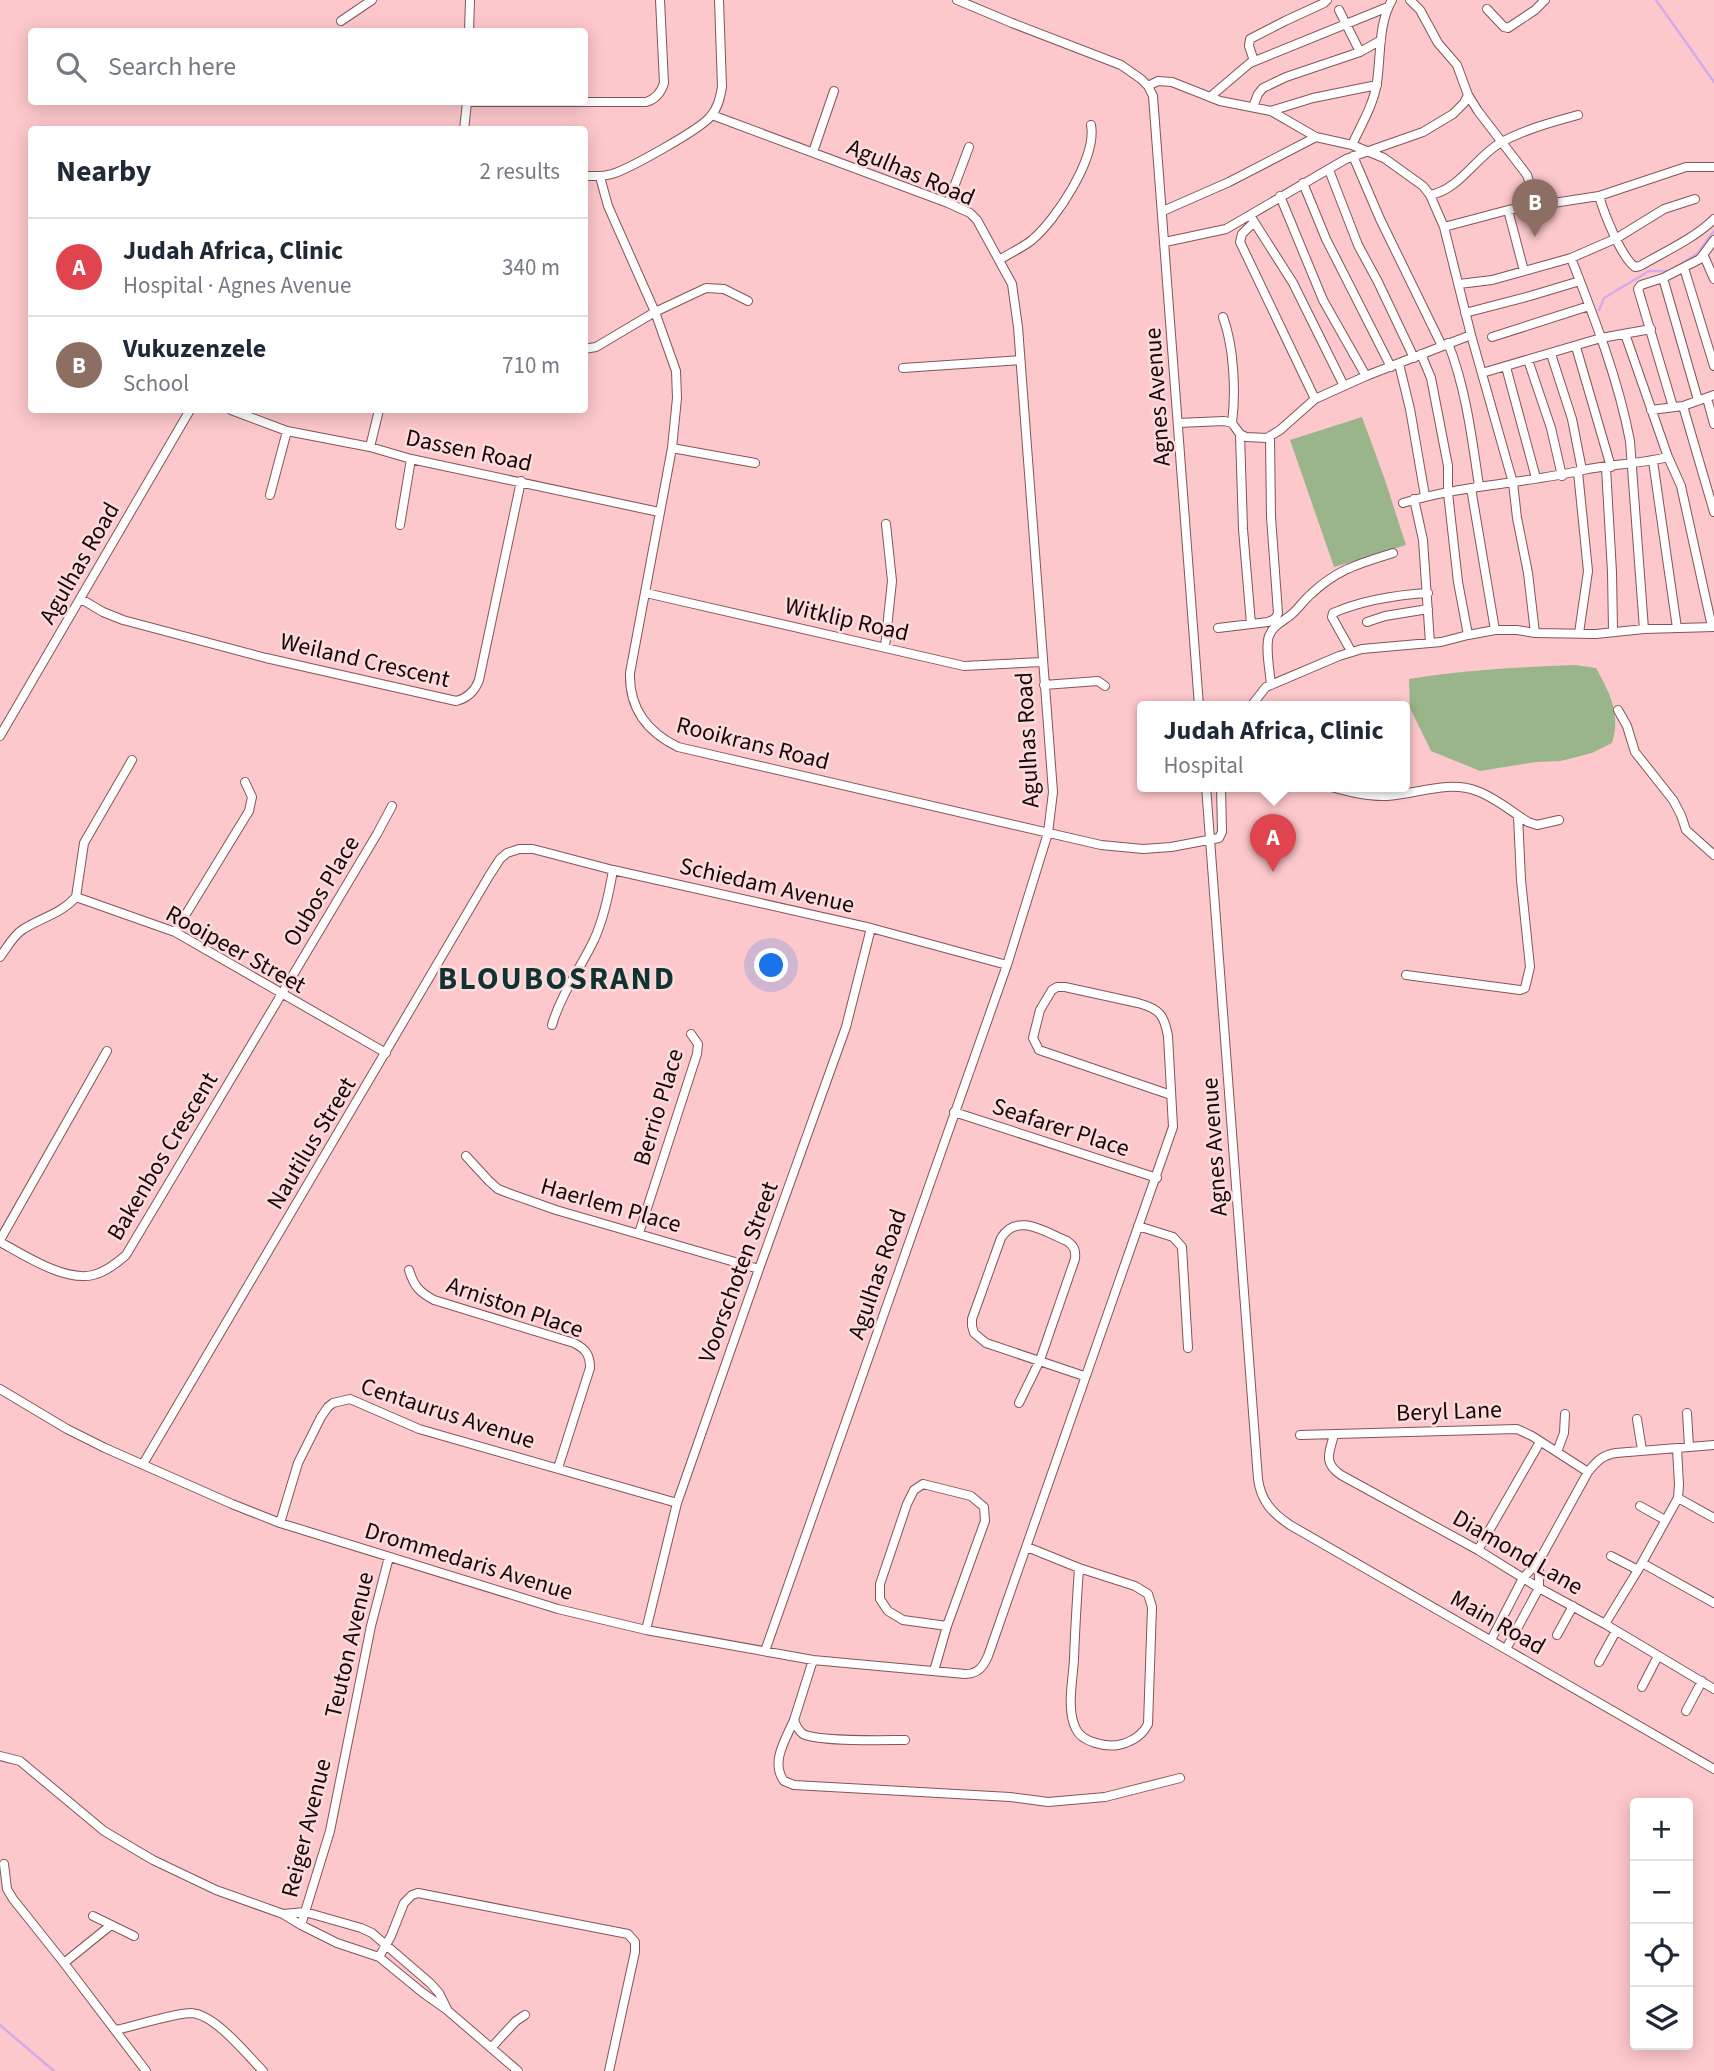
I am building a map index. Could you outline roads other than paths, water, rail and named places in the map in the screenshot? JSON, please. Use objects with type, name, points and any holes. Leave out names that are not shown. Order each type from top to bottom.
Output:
[{"type":"street","points":[[341,21],[372,0]]},
{"type":"street","points":[[469,28],[470,0]]},
{"type":"street","points":[[588,102],[646,102],[660,93],[664,83],[660,0]]},
{"type":"street","points":[[588,176],[600,177],[624,169],[685,136],[712,114],[722,87],[719,0]]},
{"type":"street","points":[[957,0],[1121,65],[1134,72],[1148,86],[1165,80],[1233,104],[1271,111],[1316,137],[1370,152],[1401,169],[1423,186],[1430,195],[1444,227],[1465,313],[1513,483],[1535,633]]},
{"type":"street","points":[[1254,61],[1249,46],[1250,39],[1324,4],[1327,0]]},
{"type":"street","points":[[1410,0],[1420,10],[1438,44],[1457,65],[1468,94],[1527,175],[1534,206]]},
{"type":"street","points":[[1486,9],[1508,28],[1545,0]]},
{"type":"street","points":[[1210,97],[1254,61],[1390,4]]},
{"type":"street","points":[[1352,145],[1374,97],[1378,51],[1390,4]]},
{"type":"street","points":[[1339,10],[1360,52]]},
{"type":"street","points":[[1253,107],[1263,88],[1278,80],[1360,52],[1381,40]]},
{"type":"street","points":[[1271,111],[1313,98],[1377,85]]},
{"type":"street","name":"Agnes Avenue","points":[[1148,86],[1154,104],[1163,211],[1199,701]]},
{"type":"street","points":[[813,152],[834,91]]},
{"type":"street","points":[[1315,399],[1240,242],[1242,234],[1252,219],[1280,196],[1353,156],[1411,138],[1435,126],[1453,114],[1464,103],[1468,94]]},
{"type":"street","points":[[464,126],[467,105]]},
{"type":"street","name":"Agulhas Road","points":[[712,114],[970,213],[977,220],[1008,275],[1014,292],[1020,360],[1052,792],[1048,833],[1007,965],[765,1651]]},
{"type":"street","points":[[1430,195],[1450,185],[1502,142],[1578,115]]},
{"type":"street","points":[[999,260],[1032,240],[1056,214],[1088,154],[1093,140],[1091,125]]},
{"type":"street","points":[[1163,211],[1229,182],[1316,137]]},
{"type":"street","points":[[948,203],[970,147]]},
{"type":"street","points":[[1353,156],[1380,219],[1457,370],[1469,422],[1475,487],[1495,630]]},
{"type":"street","points":[[1444,227],[1508,210],[1599,196],[1686,167],[1714,167]]},
{"type":"street","points":[[1329,170],[1358,245],[1431,378],[1448,466],[1448,493],[1458,582],[1468,635]]},
{"type":"street","name":"Rooikrans Road","points":[[600,177],[608,206],[654,312],[676,371],[677,398],[672,448],[630,673],[630,687],[636,711],[651,731],[678,747],[1101,845],[1127,849],[1171,847],[1210,841]]},
{"type":"street","points":[[1303,183],[1326,240],[1395,366],[1410,409],[1425,496]]},
{"type":"street","points":[[1280,196],[1323,300],[1366,376]]},
{"type":"street","points":[[1599,196],[1605,217],[1627,259],[1638,267],[1707,226],[1714,219]]},
{"type":"street","points":[[1459,284],[1486,282],[1571,258],[1617,238],[1664,209],[1695,199]]},
{"type":"street","points":[[1508,210],[1524,271]]},
{"type":"street","points":[[1165,242],[1226,229],[1252,219]]},
{"type":"street","points":[[1252,219],[1293,283],[1344,386]]},
{"type":"street","points":[[1714,240],[1704,256],[1663,278],[1641,285],[1638,289],[1714,512]]},
{"type":"street","points":[[1704,256],[1714,279]]},
{"type":"street","points":[[1571,258],[1601,338],[1625,414],[1630,441],[1644,629]]},
{"type":"street","points":[[1684,268],[1714,366]]},
{"type":"street","points":[[1663,278],[1714,424]]},
{"type":"street","points":[[1465,313],[1580,281]]},
{"type":"street","points":[[588,348],[596,347],[654,312],[706,288],[724,289],[748,301]]},
{"type":"street","points":[[1492,337],[1589,306]]},
{"type":"street","points":[[1223,317],[1233,378],[1232,423],[1240,434],[1243,529],[1251,624]]},
{"type":"street","points":[[1482,373],[1601,338],[1651,328]]},
{"type":"street","points":[[1255,701],[1271,685],[1351,651],[1453,640],[1495,630],[1579,633],[1713,627],[1681,486],[1668,457],[1625,334]]},
{"type":"street","points":[[1240,434],[1257,438],[1270,436],[1315,399],[1471,335]]},
{"type":"street","points":[[1576,347],[1608,467],[1613,631]]},
{"type":"street","points":[[1550,354],[1572,419],[1580,471],[1588,571],[1579,633]]},
{"type":"street","points":[[903,368],[1020,360]]},
{"type":"street","points":[[1528,360],[1551,428],[1562,475]]},
{"type":"street","points":[[1506,367],[1536,478]]},
{"type":"street","points":[[1651,410],[1678,407],[1706,397]]},
{"type":"street","name":"Agulhas Road","points":[[0,736],[188,413]]},
{"type":"street","name":"Dassen Road","points":[[239,413],[287,431],[659,512]]},
{"type":"street","points":[[370,447],[378,413]]},
{"type":"street","points":[[1178,423],[1232,423]]},
{"type":"street","points":[[271,495],[287,431]]},
{"type":"street","points":[[1218,628],[1268,622],[1275,619],[1279,612],[1271,517],[1270,436]]},
{"type":"street","points":[[672,448],[755,463]]},
{"type":"street","points":[[1403,503],[1475,487],[1668,457]]},
{"type":"street","points":[[400,525],[411,458]]},
{"type":"street","points":[[1653,461],[1677,628]]},
{"type":"street","name":"Weiland Crescent","points":[[81,599],[103,612],[136,624],[456,701],[472,693],[479,680],[521,481]]},
{"type":"street","points":[[1414,499],[1423,540],[1430,643]]},
{"type":"street","points":[[885,646],[892,581],[886,524]]},
{"type":"street","points":[[1271,685],[1268,641],[1275,627],[1337,573],[1392,553]]},
{"type":"street","name":"Witklip Road","points":[[646,593],[964,666],[1042,662]]},
{"type":"street","points":[[1351,651],[1332,614],[1362,603],[1428,593]]},
{"type":"street","points":[[1367,622],[1385,616],[1428,609]]},
{"type":"street","points":[[1044,685],[1098,681],[1105,686]]},
{"type":"street","points":[[1618,710],[1627,726],[1635,751],[1673,800],[1686,830],[1714,855]]},
{"type":"street","points":[[0,957],[17,934],[68,905],[76,897],[84,843],[132,760]]},
{"type":"street","points":[[175,932],[249,811],[252,797],[245,782]]},
{"type":"street","points":[[1410,792],[1439,787],[1477,790],[1518,816],[1537,824],[1559,820]]},
{"type":"street","name":"Agnes Avenue","points":[[1206,792],[1258,1479],[1266,1504]]},
{"type":"street","points":[[1210,841],[1219,838],[1222,832],[1221,792]]},
{"type":"street","points":[[1354,792],[1383,796],[1408,792]]},
{"type":"street","name":"Oubos Place","points":[[281,995],[392,806]]},
{"type":"street","points":[[1406,975],[1525,988],[1531,967],[1521,880],[1518,816]]},
{"type":"street","name":"Schiedam Avenue","points":[[519,849],[541,851],[613,870],[871,928],[1007,965]]},
{"type":"street","name":"Nautilus Street","points":[[143,1464],[495,866],[507,853],[519,849]]},
{"type":"street","points":[[552,1025],[564,994],[595,938],[613,870]]},
{"type":"street","name":"Rooipeer Street","points":[[76,897],[175,932],[386,1054]]},
{"type":"street","name":"Voorschoten Street","points":[[646,1630],[677,1503],[846,1027],[871,928]]},
{"type":"street","points":[[1079,1568],[1072,1694],[1075,1727],[1078,1733],[1106,1746],[1127,1743],[1140,1736],[1147,1724],[1149,1594],[1135,1586],[1027,1547],[1084,1376],[1173,1127],[1168,1036],[1160,1013],[1150,1006],[1065,987],[1057,987],[1048,995],[1037,1020],[1033,1038],[1039,1050],[1171,1096]]},
{"type":"street","name":"Bakenbos Crescent","points":[[0,1241],[33,1260],[70,1274],[92,1276],[118,1262],[132,1246],[281,995]]},
{"type":"street","name":"Berrio Place","points":[[639,1233],[697,1054],[698,1044],[691,1034]]},
{"type":"street","points":[[0,1241],[107,1051]]},
{"type":"street","name":"Seafarer Place","points":[[954,1112],[1157,1178]]},
{"type":"street","name":"Haerlem Place","points":[[466,1156],[498,1189],[556,1210],[759,1269]]},
{"type":"street","points":[[1019,1403],[1040,1360],[1076,1252],[1067,1241],[1018,1224],[1008,1228],[1001,1238],[972,1319],[972,1326],[986,1343],[1040,1360],[1084,1376]]},
{"type":"street","points":[[1138,1226],[1173,1237],[1182,1247],[1188,1348]]},
{"type":"street","name":"Arniston Place","points":[[409,1270],[419,1291],[435,1300],[574,1343],[586,1350],[590,1368],[558,1468]]},
{"type":"street","name":"Drommedaris Avenue","points":[[0,1389],[67,1429],[127,1459],[280,1523],[558,1609],[646,1630],[813,1660],[975,1673],[983,1667],[1027,1547]]},
{"type":"street","name":"Centaurus Avenue","points":[[280,1523],[304,1449],[328,1407],[350,1399],[419,1429],[677,1503]]},
{"type":"street","points":[[1688,1413],[1689,1447]]},
{"type":"street","points":[[1557,1452],[1564,1433],[1565,1414]]},
{"type":"street","points":[[1637,1419],[1642,1450]]},
{"type":"street","name":"Beryl Lane","points":[[1300,1435],[1511,1428],[1524,1431],[1588,1472]]},
{"type":"street","name":"Diamond Lane","points":[[1334,1435],[1329,1460],[1335,1471],[1478,1549],[1539,1588],[1616,1630],[1714,1689]]},
{"type":"street","points":[[1478,1549],[1540,1442]]},
{"type":"street","points":[[1491,1640],[1523,1578],[1539,1561],[1588,1472],[1599,1460],[1610,1454],[1714,1445]]},
{"type":"street","points":[[1605,1624],[1678,1498],[1677,1448]]},
{"type":"street","points":[[934,1671],[947,1626],[985,1521],[985,1513],[984,1507],[971,1496],[923,1483],[914,1490],[907,1504],[880,1584],[880,1599],[888,1611],[903,1620],[947,1626]]},
{"type":"street","points":[[1678,1498],[1714,1518]]},
{"type":"street","name":"Main Road","points":[[1266,1504],[1290,1525],[1714,1769]]},
{"type":"street","points":[[1640,1506],[1665,1520]]},
{"type":"street","points":[[1611,1556],[1640,1566],[1714,1603]]},
{"type":"street","name":"Teuton Avenue","points":[[347,1741],[371,1626],[389,1558]]},
{"type":"street","points":[[1506,1649],[1539,1588],[1539,1561]]},
{"type":"street","points":[[1557,1635],[1573,1606]]},
{"type":"street","points":[[1599,1662],[1616,1630]]},
{"type":"street","points":[[1642,1687],[1658,1656]]},
{"type":"street","points":[[813,1660],[780,1754],[778,1768],[784,1782],[794,1785],[1010,1797],[1048,1802],[1100,1798],[1180,1778]]},
{"type":"street","points":[[1686,1711],[1702,1681]]},
{"type":"street","points":[[794,1720],[799,1731],[811,1736],[853,1740],[905,1740]]},
{"type":"street","name":"Reiger Avenue","points":[[300,1925],[330,1831],[347,1741]]},
{"type":"street","points":[[0,1756],[20,1761],[104,1831],[128,1847],[204,1885],[283,1913],[300,1925],[337,1942],[379,1957],[447,2010],[518,2071]]},
{"type":"street","points":[[4,1864],[9,1894],[146,2071]]},
{"type":"street","points":[[379,1957],[404,1903],[418,1893],[628,1934],[635,1942],[635,1952],[609,2071]]},
{"type":"street","points":[[283,1913],[305,1912],[366,1930],[387,1944],[430,1983],[439,1993],[447,2010]]},
{"type":"street","points":[[93,1916],[134,1936]]},
{"type":"street","points":[[64,1962],[111,1925]]},
{"type":"street","points":[[116,2030],[183,2014],[199,2015],[217,2026],[263,2071]]},
{"type":"street","points":[[491,2048],[525,2015]]},
{"type":"waterway","points":[[1656,0],[1714,82]]},
{"type":"waterway","points":[[1676,267],[1697,254],[1714,231]]},
{"type":"waterway","points":[[1599,310],[1604,298],[1649,271],[1671,271]]},
{"type":"waterway","points":[[0,2025],[54,2071]]},
{"type":"place","name":"Vukuzenzele","points":[[1535,237]]},
{"type":"place","name":"Judah Africa, Clinic","points":[[1273,872]]},
{"type":"district","name":"BLOUBOSRAND","points":[[557,978]]}]
